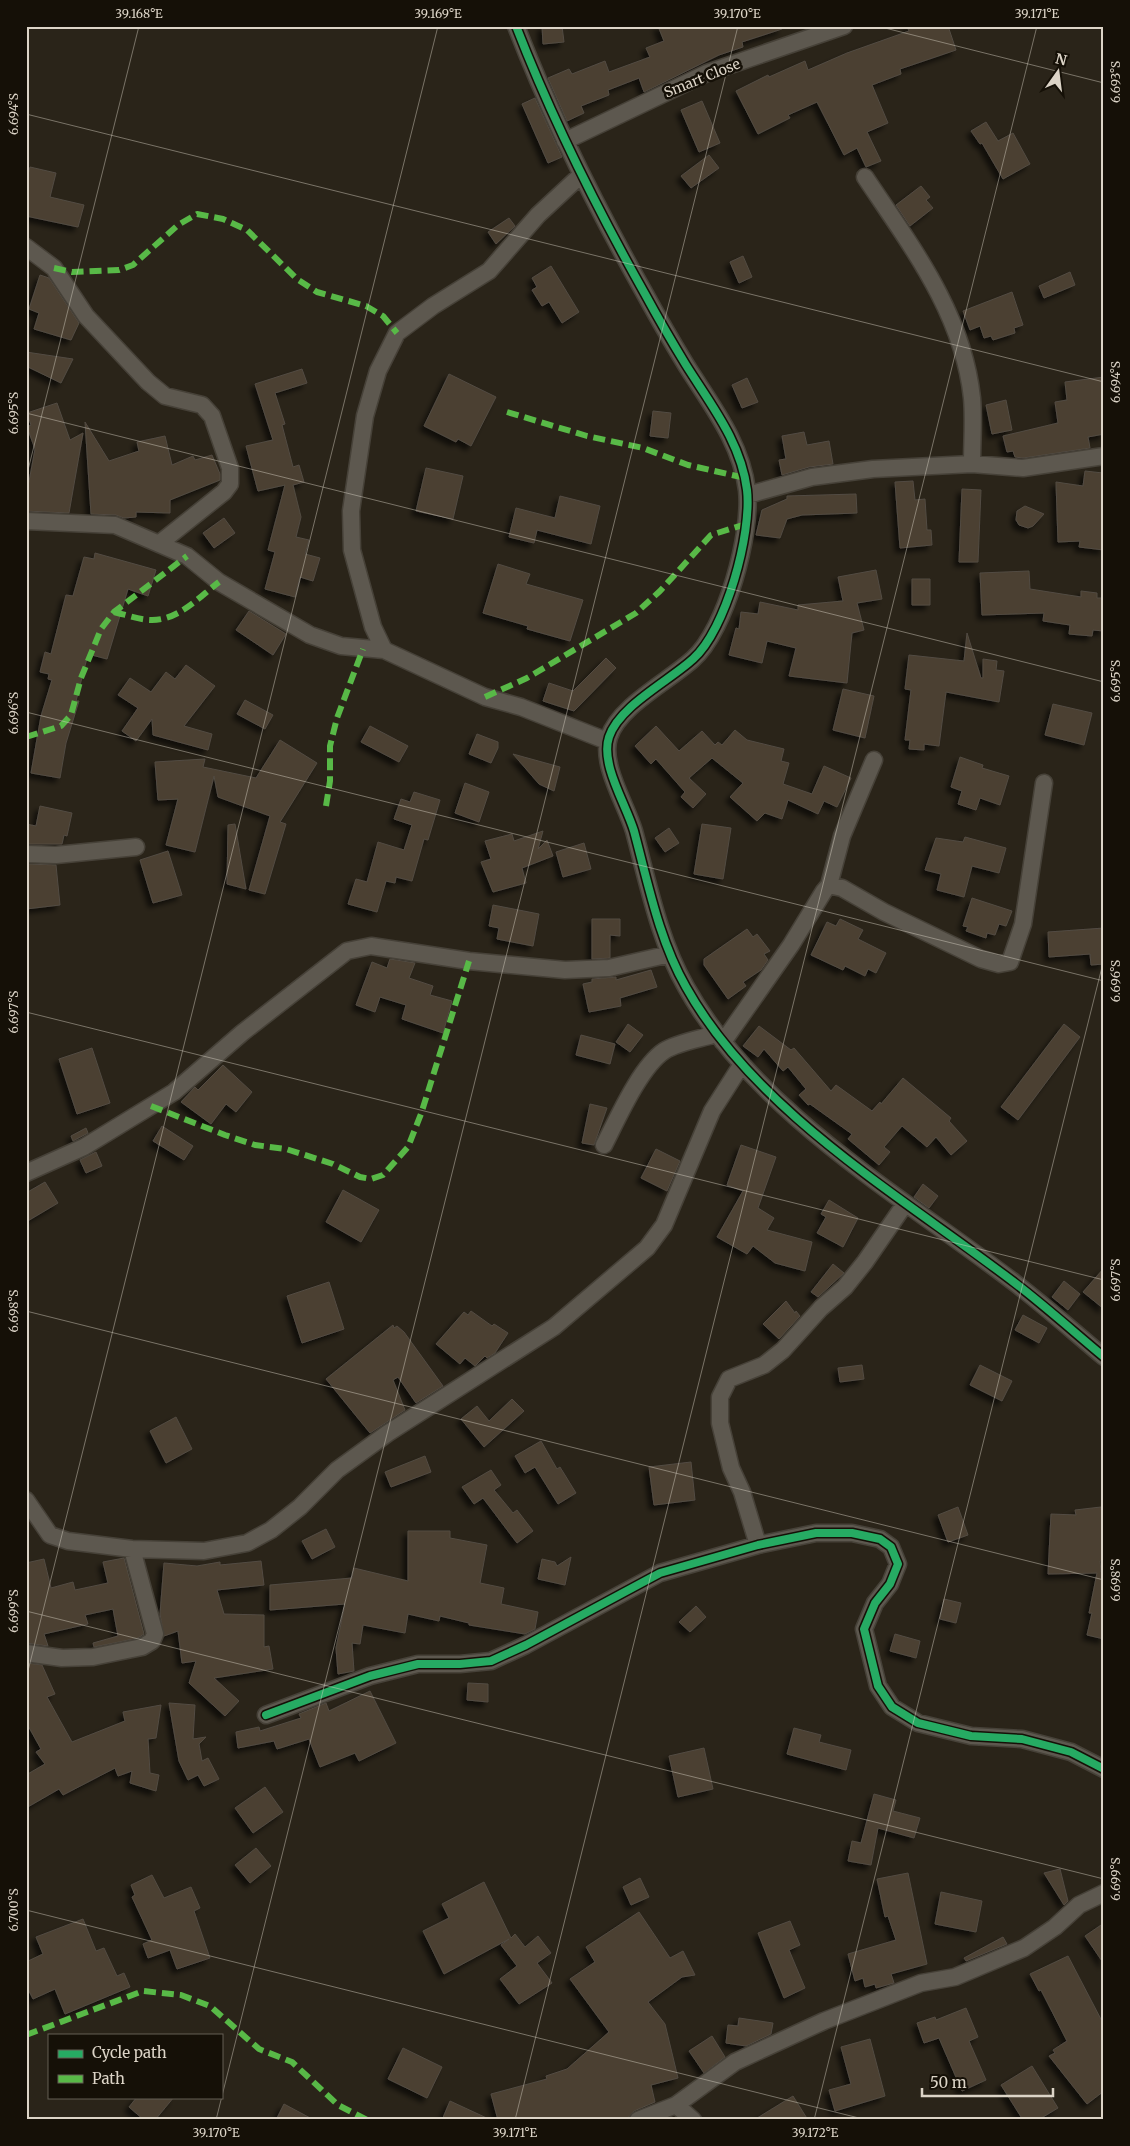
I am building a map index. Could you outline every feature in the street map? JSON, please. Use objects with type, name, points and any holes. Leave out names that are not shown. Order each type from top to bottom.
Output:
[{"type":"street","points":[[516,26],[540,86],[580,175],[643,290],[740,457],[748,494],[741,558],[724,610],[698,656],[633,706],[614,725],[607,741],[608,762],[631,821],[670,954],[685,986],[719,1038],[766,1090],[828,1143],[905,1204],[1015,1283],[1104,1357]]},
{"type":"street","name":"Smart Close","points":[[565,141],[707,73],[844,26]]},
{"type":"street","points":[[384,650],[373,627],[352,550],[351,511],[365,416],[378,371],[397,333],[434,306],[490,271],[538,216],[580,175]]},
{"type":"street","points":[[865,177],[932,279],[947,306],[963,352],[972,399],[972,464]]},
{"type":"street","points":[[26,247],[54,268],[86,316],[148,382],[165,396],[202,405],[212,416],[230,468],[230,484],[224,492],[160,543]]},
{"type":"street","points":[[748,494],[812,477],[873,469],[972,464],[1023,468],[1104,456]]},
{"type":"street","points":[[26,522],[115,525],[187,556],[219,582],[310,635],[341,646],[384,650],[485,696],[521,707],[607,741]]},
{"type":"street","points":[[604,1145],[633,1091],[648,1068],[664,1051],[719,1038],[791,945],[829,885],[842,836],[874,760]]},
{"type":"street","points":[[829,885],[842,888],[884,912],[981,959],[999,964],[1010,962],[1022,924],[1044,784]]},
{"type":"street","points":[[26,854],[56,855],[136,847]]},
{"type":"street","points":[[26,1173],[84,1147],[174,1092],[242,1033],[347,951],[371,946],[469,961],[565,970],[609,968],[670,954]]},
{"type":"street","points":[[26,1500],[50,1535],[68,1541],[132,1549],[204,1551],[247,1542],[278,1524],[300,1507],[337,1470],[388,1433],[554,1327],[647,1248],[664,1225],[712,1111],[742,1064]]},
{"type":"street","points":[[758,1545],[742,1492],[731,1468],[720,1424],[720,1397],[729,1379],[764,1365],[783,1350],[796,1333],[844,1287],[865,1262],[905,1204]]},
{"type":"street","points":[[266,1715],[370,1676],[418,1664],[460,1664],[491,1661],[526,1645],[660,1573],[758,1545],[816,1533],[852,1533],[880,1539],[891,1547],[898,1564],[890,1584],[875,1603],[864,1629],[878,1686],[892,1707],[918,1723],[971,1736],[1022,1739],[1071,1752],[1104,1769]]},
{"type":"street","points":[[26,1653],[62,1658],[94,1657],[142,1647],[152,1641],[155,1634],[132,1549]]},
{"type":"street","points":[[638,2120],[676,2105],[735,2062],[824,2022],[921,1983],[955,1977],[1024,1948],[1055,1927],[1079,1905],[1104,1893]]},
{"type":"street","points":[[676,2105],[693,2120]]},
{"type":"building","points":[[542,26],[562,26],[564,42],[543,44]]},
{"type":"building","points":[[658,26],[782,26],[782,29],[742,42],[743,47],[719,55],[644,92],[639,78],[608,90],[609,95],[581,106],[584,113],[567,121],[548,78],[569,69],[572,74],[605,61],[609,72],[650,57],[646,48],[664,41]]},
{"type":"building","points":[[907,26],[948,26],[956,50],[900,69],[901,74],[872,85],[888,123],[867,132],[881,161],[866,167],[857,148],[844,155],[817,102],[788,115],[790,118],[758,134],[736,91],[768,75],[769,77],[805,61],[808,70],[847,53],[909,31]]},
{"type":"building","points":[[535,98],[562,157],[548,163],[522,104]]},
{"type":"building","points":[[702,101],[720,143],[699,152],[681,110]]},
{"type":"building","points":[[986,122],[998,141],[1013,133],[1030,164],[1003,179],[982,143],[980,144],[971,131]]},
{"type":"building","points":[[709,155],[719,168],[691,188],[681,176]]},
{"type":"building","points":[[30,167],[56,173],[50,197],[84,205],[78,227],[26,216],[26,183]]},
{"type":"building","points":[[921,186],[930,197],[926,200],[933,208],[910,226],[896,205]]},
{"type":"building","points":[[509,218],[515,226],[496,244],[488,232]]},
{"type":"building","points":[[743,256],[752,277],[739,283],[730,262]]},
{"type":"building","points":[[551,266],[579,312],[562,323],[549,302],[542,306],[532,290],[537,287],[532,278]]},
{"type":"building","points":[[1070,272],[1075,285],[1044,298],[1039,286]]},
{"type":"building","points":[[40,275],[49,278],[79,323],[71,340],[34,329],[39,313],[29,309]]},
{"type":"building","points":[[1012,292],[1023,325],[1014,328],[1015,333],[993,340],[991,336],[984,338],[980,326],[970,330],[963,311]]},
{"type":"building","points":[[26,352],[73,359],[61,383],[26,366]]},
{"type":"building","points":[[302,369],[307,383],[275,393],[285,424],[282,425],[293,467],[299,465],[304,482],[293,485],[301,517],[296,537],[309,540],[305,554],[320,558],[313,581],[300,577],[295,597],[265,589],[275,552],[268,550],[285,485],[258,491],[246,446],[273,440],[255,384]]},
{"type":"building","points":[[449,374],[496,397],[471,446],[458,439],[456,442],[424,426]]},
{"type":"building","points":[[1104,377],[1104,434],[1088,437],[1090,448],[1023,458],[1015,457],[1013,451],[1007,452],[1003,436],[1058,423],[1055,402],[1067,400],[1065,382]]},
{"type":"building","points":[[747,378],[758,402],[742,408],[732,385]]},
{"type":"building","points":[[1006,400],[1012,430],[992,434],[986,405]]},
{"type":"building","points":[[57,403],[70,440],[83,433],[69,513],[26,511],[26,498],[35,449],[27,427],[31,425],[27,413]]},
{"type":"building","points":[[653,411],[671,413],[668,438],[650,436]]},
{"type":"building","points":[[85,422],[109,461],[139,451],[137,442],[165,436],[172,465],[193,456],[195,460],[212,455],[220,474],[220,480],[170,500],[170,513],[136,512],[136,517],[124,518],[116,515],[91,514]]},
{"type":"building","points":[[804,432],[807,445],[829,441],[833,464],[809,467],[782,475],[779,460],[786,459],[782,436]]},
{"type":"building","points":[[426,468],[463,476],[453,519],[416,511]]},
{"type":"building","points":[[1085,471],[1103,473],[1104,550],[1079,547],[1080,541],[1058,542],[1056,482],[1083,486]]},
{"type":"building","points":[[913,481],[915,500],[925,499],[927,530],[931,530],[932,545],[900,548],[895,482]]},
{"type":"building","points":[[962,489],[981,490],[978,562],[959,562]]},
{"type":"building","points":[[856,494],[857,513],[802,515],[787,519],[780,538],[756,535],[762,510],[787,499],[787,496]]},
{"type":"building","points":[[560,496],[600,506],[591,544],[537,530],[534,543],[509,537],[516,508],[555,518]]},
{"type":"building","points":[[1025,506],[1044,514],[1033,526],[1028,528],[1019,525],[1016,520],[1017,511]]},
{"type":"building","points":[[224,518],[235,533],[214,548],[203,533]]},
{"type":"building","points":[[95,553],[156,570],[148,596],[128,589],[107,659],[88,654],[76,701],[79,701],[66,743],[60,778],[31,773],[41,716],[52,680],[48,679],[49,674],[40,672],[45,652],[51,654],[66,595],[73,596],[84,557],[94,559]]},
{"type":"building","points":[[498,564],[530,574],[526,584],[583,600],[570,641],[527,629],[528,626],[483,613]]},
{"type":"building","points":[[876,570],[882,599],[857,603],[864,630],[852,633],[847,683],[789,676],[796,648],[767,641],[762,663],[729,655],[736,628],[739,629],[741,612],[758,614],[760,602],[798,610],[798,605],[843,601],[838,577]]},
{"type":"building","points":[[1029,571],[1030,589],[1081,597],[1081,591],[1097,593],[1097,598],[1104,598],[1104,631],[1093,630],[1092,636],[1069,634],[1070,625],[1043,621],[1044,613],[982,615],[980,573]]},
{"type":"building","points":[[912,579],[930,579],[930,605],[912,605]]},
{"type":"building","points":[[249,611],[286,634],[273,655],[236,630]]},
{"type":"building","points":[[967,633],[981,678],[983,678],[983,659],[997,661],[996,670],[1004,671],[999,702],[946,692],[939,746],[924,744],[924,750],[909,749],[910,740],[905,740],[911,690],[905,689],[909,655],[964,661]]},
{"type":"building","points":[[606,658],[616,668],[574,711],[543,701],[549,683],[573,691]]},
{"type":"building","points":[[186,665],[215,686],[184,726],[212,734],[208,750],[153,735],[152,719],[136,741],[122,731],[138,708],[118,695],[130,678],[151,692],[166,672],[175,679]]},
{"type":"building","points":[[843,689],[874,696],[865,738],[833,730]]},
{"type":"building","points":[[245,700],[273,715],[265,729],[237,714]]},
{"type":"building","points":[[1053,704],[1092,713],[1084,745],[1045,735]]},
{"type":"building","points":[[370,726],[408,746],[399,762],[361,742]]},
{"type":"building","points":[[656,726],[679,751],[702,731],[715,745],[718,742],[722,745],[735,730],[747,740],[784,749],[781,761],[789,763],[783,784],[812,794],[824,766],[851,778],[837,807],[824,801],[818,814],[788,800],[782,819],[765,813],[757,821],[730,797],[743,783],[712,758],[689,778],[706,794],[693,808],[681,797],[685,792],[656,759],[651,764],[635,746]]},
{"type":"building","points":[[477,734],[498,742],[498,748],[491,763],[469,754]]},
{"type":"building","points":[[280,740],[317,763],[280,822],[286,824],[265,894],[249,890],[270,816],[218,797],[214,776],[195,852],[166,845],[178,799],[158,800],[155,762],[205,759],[203,767],[256,778]]},
{"type":"building","points":[[513,754],[560,767],[554,791],[539,784]]},
{"type":"building","points":[[960,757],[983,765],[982,768],[1009,776],[1000,805],[980,798],[976,810],[958,804],[962,791],[951,787]]},
{"type":"building","points":[[465,783],[489,792],[479,822],[455,813]]},
{"type":"building","points":[[414,792],[440,800],[428,840],[424,839],[412,881],[396,877],[395,883],[386,881],[377,912],[348,904],[356,879],[367,882],[378,842],[404,850],[412,825],[394,819],[401,799],[410,802]]},
{"type":"building","points":[[40,806],[72,813],[67,836],[64,835],[62,844],[26,844],[26,824],[36,826]]},
{"type":"building","points":[[235,824],[246,889],[227,884],[228,825]]},
{"type":"building","points":[[702,824],[731,828],[723,879],[694,874]]},
{"type":"building","points":[[669,828],[679,843],[665,852],[655,838]]},
{"type":"building","points":[[543,831],[538,849],[547,840],[553,856],[522,868],[526,883],[493,892],[481,862],[491,859],[485,841],[512,834],[514,841]]},
{"type":"building","points":[[965,837],[1006,848],[999,873],[972,866],[964,897],[937,890],[941,874],[925,870],[936,838],[963,842]]},
{"type":"building","points":[[584,843],[591,869],[563,877],[556,852]]},
{"type":"building","points":[[168,851],[182,895],[153,903],[140,860]]},
{"type":"building","points":[[26,864],[56,865],[60,905],[26,909]]},
{"type":"building","points":[[972,898],[1012,911],[1006,926],[999,924],[995,935],[987,933],[986,938],[966,931],[968,927],[963,926]]},
{"type":"building","points":[[493,905],[539,914],[533,946],[497,939],[499,928],[489,926]]},
{"type":"building","points":[[592,919],[620,919],[620,936],[610,935],[610,958],[592,959]]},
{"type":"building","points":[[840,919],[863,930],[858,939],[886,953],[876,973],[868,969],[865,976],[845,966],[843,970],[811,955],[827,922],[836,926]]},
{"type":"building","points":[[1104,928],[1104,964],[1091,965],[1090,954],[1049,957],[1048,932]]},
{"type":"building","points":[[747,929],[753,937],[757,934],[770,951],[764,954],[768,960],[761,970],[743,982],[746,986],[728,999],[704,965],[704,959]]},
{"type":"building","points":[[390,959],[415,963],[409,978],[433,986],[430,995],[452,1001],[443,1033],[402,1019],[406,1005],[380,997],[375,1012],[356,1005],[372,962],[387,968]]},
{"type":"building","points":[[651,970],[657,987],[620,998],[621,1006],[589,1012],[583,984],[592,982],[592,979],[616,977],[616,980]]},
{"type":"building","points":[[628,1024],[643,1035],[630,1052],[616,1042]]},
{"type":"building","points":[[1064,1024],[1080,1037],[1018,1120],[1001,1107]]},
{"type":"building","points":[[759,1026],[791,1050],[794,1048],[831,1091],[836,1085],[872,1111],[880,1102],[881,1104],[903,1078],[951,1118],[949,1121],[967,1141],[951,1155],[936,1137],[927,1147],[902,1126],[884,1147],[890,1152],[879,1165],[848,1139],[852,1134],[810,1104],[808,1105],[799,1095],[806,1089],[788,1067],[783,1071],[764,1049],[758,1057],[743,1046]]},
{"type":"building","points":[[581,1035],[615,1044],[610,1064],[576,1055]]},
{"type":"building","points":[[92,1048],[110,1103],[77,1114],[59,1059]]},
{"type":"building","points":[[223,1065],[252,1092],[236,1112],[226,1104],[211,1124],[181,1102],[195,1087],[198,1090]]},
{"type":"building","points":[[590,1104],[607,1108],[594,1145],[582,1143]]},
{"type":"building","points":[[162,1126],[193,1146],[184,1160],[153,1141]]},
{"type":"building","points":[[86,1128],[88,1133],[73,1141],[71,1136]]},
{"type":"building","points":[[741,1145],[776,1157],[758,1208],[774,1218],[767,1230],[812,1242],[805,1271],[775,1263],[753,1246],[747,1254],[717,1237],[743,1191],[727,1185]]},
{"type":"building","points":[[656,1149],[680,1161],[667,1191],[641,1178]]},
{"type":"building","points":[[96,1152],[102,1166],[86,1173],[80,1160]]},
{"type":"building","points":[[45,1182],[58,1203],[26,1222],[26,1193]]},
{"type":"building","points":[[923,1184],[938,1196],[929,1208],[914,1197]]},
{"type":"building","points":[[343,1190],[379,1210],[361,1242],[326,1222]]},
{"type":"building","points":[[829,1200],[858,1218],[843,1247],[817,1233],[826,1217],[821,1214]]},
{"type":"building","points":[[833,1264],[844,1273],[818,1297],[811,1292]]},
{"type":"building","points":[[1104,1268],[1104,1309],[1083,1292]]},
{"type":"building","points":[[1064,1281],[1080,1294],[1068,1310],[1052,1297]]},
{"type":"building","points":[[329,1282],[344,1329],[302,1343],[287,1296]]},
{"type":"building","points":[[786,1301],[795,1313],[796,1311],[800,1316],[779,1339],[763,1324]]},
{"type":"building","points":[[471,1311],[492,1326],[494,1324],[508,1333],[495,1353],[487,1358],[485,1356],[475,1366],[465,1358],[460,1364],[436,1344],[464,1312],[468,1315]]},
{"type":"building","points":[[1023,1315],[1047,1328],[1039,1343],[1015,1330]]},
{"type":"building","points":[[393,1325],[394,1328],[397,1326],[404,1332],[443,1386],[416,1403],[398,1377],[393,1380],[405,1410],[370,1433],[326,1379]]},
{"type":"building","points":[[862,1365],[864,1379],[840,1382],[838,1368]]},
{"type":"building","points":[[980,1365],[1012,1381],[1002,1401],[970,1385]]},
{"type":"building","points":[[512,1399],[524,1411],[484,1447],[461,1419],[477,1406],[489,1421]]},
{"type":"building","points":[[176,1417],[192,1449],[166,1463],[150,1431]]},
{"type":"building","points":[[541,1441],[557,1469],[560,1467],[576,1493],[558,1504],[535,1467],[525,1473],[515,1456]]},
{"type":"building","points":[[425,1456],[431,1472],[391,1487],[385,1472]]},
{"type":"building","points":[[691,1462],[695,1500],[654,1505],[649,1467]]},
{"type":"building","points":[[491,1470],[501,1485],[494,1490],[513,1513],[517,1510],[533,1531],[517,1543],[483,1498],[474,1504],[462,1487]]},
{"type":"building","points":[[958,1507],[968,1535],[948,1542],[938,1515]]},
{"type":"building","points":[[1101,1507],[1104,1540],[1104,1560],[1100,1561],[1101,1572],[1104,1572],[1104,1639],[1087,1635],[1092,1613],[1089,1613],[1097,1573],[1048,1574],[1051,1514],[1076,1515],[1075,1510]]},
{"type":"building","points":[[326,1529],[335,1547],[312,1559],[302,1541]]},
{"type":"building","points":[[408,1531],[450,1531],[450,1538],[487,1545],[480,1583],[504,1588],[501,1604],[538,1612],[535,1629],[525,1634],[469,1625],[469,1623],[440,1616],[439,1621],[408,1614],[405,1633],[363,1625],[360,1644],[352,1643],[354,1671],[338,1674],[336,1648],[345,1604],[270,1610],[270,1585],[352,1578],[354,1568],[408,1581]]},
{"type":"building","points":[[571,1557],[565,1585],[538,1579],[542,1559],[555,1562],[557,1566]]},
{"type":"building","points":[[124,1558],[144,1634],[138,1638],[94,1647],[93,1643],[118,1636],[113,1609],[85,1615],[88,1624],[44,1634],[48,1646],[26,1643],[26,1563],[44,1559],[51,1588],[73,1582],[75,1590],[108,1583],[103,1562]]},
{"type":"building","points":[[261,1561],[264,1585],[217,1590],[224,1614],[264,1615],[264,1647],[269,1646],[273,1669],[214,1678],[239,1701],[225,1716],[189,1683],[196,1661],[182,1663],[178,1631],[164,1636],[160,1614],[164,1563],[197,1566],[220,1562],[220,1565]]},
{"type":"building","points":[[944,1599],[961,1603],[956,1623],[940,1619]]},
{"type":"building","points":[[696,1606],[706,1617],[690,1632],[679,1622]]},
{"type":"building","points":[[895,1634],[920,1641],[916,1658],[890,1651]]},
{"type":"building","points":[[26,1663],[42,1665],[55,1694],[47,1697],[72,1742],[125,1721],[123,1712],[161,1705],[156,1738],[148,1739],[150,1773],[159,1775],[156,1791],[130,1783],[132,1771],[118,1776],[115,1768],[63,1795],[59,1789],[26,1808],[26,1775],[45,1764],[36,1752],[41,1749],[26,1722]]},
{"type":"building","points":[[468,1683],[488,1684],[488,1702],[467,1700]]},
{"type":"building","points":[[370,1691],[396,1743],[359,1761],[355,1753],[320,1767],[309,1739],[277,1749],[274,1741],[238,1748],[236,1732],[259,1727],[260,1731],[301,1718],[299,1714],[326,1703],[329,1711]]},
{"type":"building","points":[[169,1703],[195,1705],[193,1739],[206,1737],[199,1744],[202,1761],[208,1758],[219,1779],[204,1786],[198,1775],[188,1780],[179,1761]]},
{"type":"building","points":[[794,1728],[821,1735],[819,1742],[851,1750],[846,1770],[787,1754]]},
{"type":"building","points":[[704,1748],[713,1789],[678,1797],[669,1756]]},
{"type":"building","points":[[265,1787],[283,1812],[253,1833],[235,1808]]},
{"type":"building","points":[[874,1794],[896,1800],[893,1811],[920,1818],[914,1838],[878,1828],[871,1865],[848,1861],[852,1841],[861,1843]]},
{"type":"building","points":[[256,1848],[271,1866],[250,1883],[235,1865]]},
{"type":"building","points":[[1060,1869],[1068,1901],[1064,1905],[1044,1873]]},
{"type":"building","points":[[908,1873],[927,1964],[891,1974],[894,1983],[876,1988],[875,1984],[865,1987],[863,1978],[855,1981],[848,1954],[896,1940],[888,1916],[885,1917],[877,1879]]},
{"type":"building","points":[[152,1875],[164,1898],[191,1887],[200,1908],[194,1911],[210,1958],[177,1969],[170,1950],[148,1958],[143,1944],[152,1940],[132,1897],[135,1895],[131,1885]]},
{"type":"building","points":[[640,1878],[649,1897],[631,1905],[623,1887]]},
{"type":"building","points":[[484,1882],[511,1938],[515,1934],[525,1947],[538,1936],[551,1953],[537,1963],[552,1983],[519,2004],[500,1979],[517,1966],[501,1945],[509,1939],[444,1974],[423,1931],[449,1918],[442,1904]]},
{"type":"building","points":[[941,1892],[982,1901],[976,1932],[935,1924]]},
{"type":"building","points":[[639,1912],[670,1958],[683,1951],[695,1975],[682,1977],[648,2002],[665,2024],[678,2078],[651,2085],[655,2102],[634,2111],[629,2117],[617,2120],[498,2120],[491,2094],[547,2079],[546,2076],[567,2069],[609,2032],[570,1979],[595,1962],[586,1947]]},
{"type":"building","points":[[83,1919],[96,1951],[104,1948],[117,1976],[124,1973],[130,1987],[65,2014],[55,1989],[33,1999],[26,1985],[26,1962],[43,1954],[36,1937]]},
{"type":"building","points":[[790,1921],[800,1945],[789,1950],[805,1988],[784,1998],[758,1933]]},
{"type":"building","points":[[1104,1923],[1104,1964],[1085,1936]]},
{"type":"building","points":[[1003,1937],[1007,1944],[966,1961],[964,1958]]},
{"type":"building","points":[[1068,1956],[1104,2025],[1104,2091],[1087,2104],[1049,2056],[1055,2053],[1053,2050],[1067,2041],[1041,1990],[1039,1991],[1030,1974]]},
{"type":"building","points":[[966,2008],[978,2037],[969,2041],[986,2080],[962,2091],[939,2038],[924,2043],[917,2023],[935,2017],[936,2020]]},
{"type":"building","points":[[739,2018],[773,2023],[771,2034],[746,2046],[726,2043],[728,2025],[738,2026]]},
{"type":"building","points":[[712,2036],[725,2057],[704,2073],[689,2051]]},
{"type":"building","points":[[870,2039],[885,2096],[835,2111],[829,2090],[851,2084],[841,2047]]},
{"type":"building","points":[[403,2048],[442,2067],[427,2098],[388,2079]]},
{"type":"building","points":[[1032,2066],[1058,2108],[1038,2120],[1023,2120],[1001,2085]]},
{"type":"building","points":[[793,2096],[808,2120],[754,2120]]},
{"type":"building","points":[[136,2098],[173,2098],[155,2120],[144,2120],[129,2107]]},
{"type":"building","points":[[450,2101],[491,2120],[442,2120]]},
{"type":"building","points":[[284,2104],[314,2120],[276,2120]]},
{"type":"marked path","points":[[54,268],[72,272],[119,270],[133,265],[178,225],[197,214],[223,219],[247,230],[297,279],[317,292],[366,306],[383,316],[397,333]]},
{"type":"marked path","points":[[507,412],[587,436],[643,448],[688,465],[745,478]]},
{"type":"marked path","points":[[485,697],[527,678],[636,613],[660,591],[711,535],[746,524]]},
{"type":"marked path","points":[[26,737],[61,726],[71,715],[81,678],[101,629],[114,612],[187,556]]},
{"type":"marked path","points":[[114,612],[143,619],[162,619],[188,607],[219,582]]},
{"type":"marked path","points":[[326,806],[330,781],[330,746],[337,718],[363,649]]},
{"type":"marked path","points":[[151,1106],[225,1135],[255,1145],[286,1149],[333,1164],[360,1177],[371,1179],[383,1175],[408,1147],[421,1114],[469,961]]},
{"type":"marked path","points":[[26,2035],[143,1991],[181,1995],[210,2006],[259,2049],[292,2062],[338,2105],[367,2120]]},
{"type":"cycle path","points":[[516,26],[544,95],[609,228],[665,330],[715,409],[732,440],[744,472],[747,490],[745,530],[741,555],[726,604],[716,626],[705,645],[693,659],[634,704],[623,715],[614,726],[607,748],[611,771],[634,831],[655,911],[668,950],[686,987],[716,1032],[751,1074],[791,1113],[880,1185],[1015,1283],[1104,1357]]},
{"type":"cycle path","points":[[266,1715],[370,1676],[418,1664],[460,1664],[491,1661],[526,1645],[660,1573],[758,1545],[816,1533],[852,1533],[880,1539],[891,1547],[898,1564],[890,1584],[875,1603],[864,1629],[878,1686],[892,1707],[918,1723],[971,1736],[1022,1739],[1071,1752],[1104,1769]]}]
